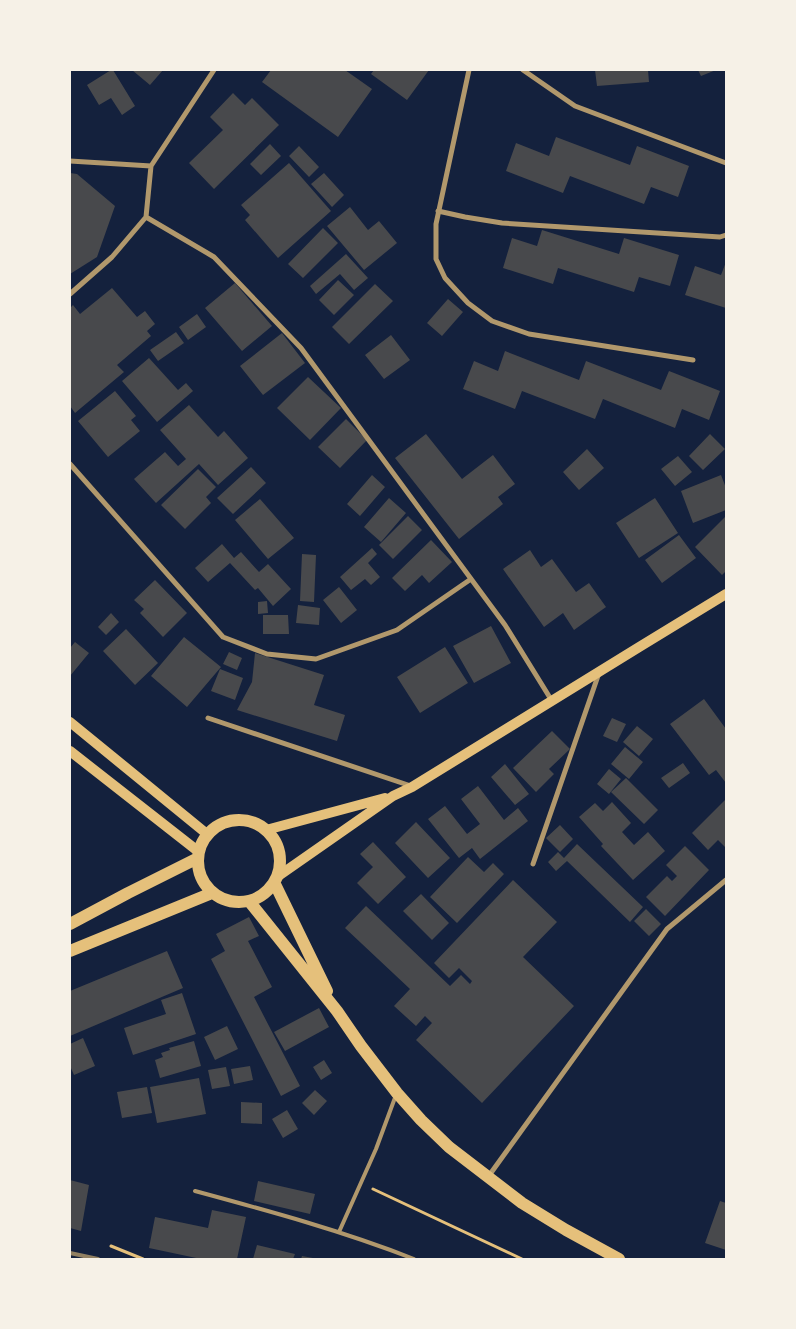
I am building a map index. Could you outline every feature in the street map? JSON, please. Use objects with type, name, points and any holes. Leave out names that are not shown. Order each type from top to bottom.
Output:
[{"type":"main road","points":[[276,880],[393,796],[726,594]]},
{"type":"main road","points":[[70,722],[207,834]]},
{"type":"main road","points":[[70,750],[198,855]]},
{"type":"main road","points":[[266,830],[393,796]]},
{"type":"main road","points":[[242,820],[254,823],[266,830],[274,840],[279,852],[280,864],[276,880],[271,888],[261,897],[249,902],[224,900],[212,893],[204,883],[199,871],[198,855],[207,834],[217,826],[229,821],[242,820]]},
{"type":"main road","points":[[70,924],[198,855]]},
{"type":"main road","points":[[276,880],[337,1011]]},
{"type":"main road","points":[[70,951],[212,893]]},
{"type":"main road","points":[[249,902],[337,1011],[397,1093],[448,1146],[522,1203],[566,1230],[620,1259]]},
{"type":"street","points":[[70,294],[112,257],[146,217],[151,166],[214,70]]},
{"type":"street","points":[[469,70],[436,224],[436,259],[445,278],[468,303],[492,321],[529,334],[693,360]]},
{"type":"street","points":[[525,71],[575,106],[726,163]]},
{"type":"street","points":[[70,161],[151,166]]},
{"type":"street","points":[[438,211],[502,223],[720,237],[726,235]]},
{"type":"street","points":[[146,217],[214,257],[301,348],[505,625],[552,701]]},
{"type":"street","points":[[70,464],[223,638],[267,654],[316,659],[397,630],[471,579]]},
{"type":"street","points":[[533,864],[600,670]]},
{"type":"street","points":[[208,718],[412,786]]},
{"type":"street","points":[[487,1177],[667,929],[726,880]]},
{"type":"lane","points":[[339,1232],[362,1183],[397,1093]]},
{"type":"lane","points":[[195,1191],[339,1232],[377,1244],[414,1259]]},
{"type":"path","points":[[362,1183],[522,1259]]},
{"type":"path","points":[[111,1246],[143,1259]]},
{"type":"building","points":[[113,70],[135,106],[122,115],[111,98],[99,105],[87,85]]},
{"type":"building","points":[[132,70],[163,70],[150,85]]},
{"type":"building","points":[[271,70],[345,70],[372,89],[338,137],[262,82]]},
{"type":"building","points":[[374,70],[429,70],[407,100],[371,74]]},
{"type":"building","points":[[595,70],[648,70],[649,82],[597,86]]},
{"type":"building","points":[[698,70],[716,70],[701,76]]},
{"type":"building","points":[[233,93],[245,105],[252,98],[279,125],[214,189],[189,163],[223,130],[210,117]]},
{"type":"building","points":[[556,137],[630,165],[637,146],[689,166],[678,197],[651,187],[644,204],[570,176],[563,193],[506,171],[516,143],[549,156]]},
{"type":"building","points":[[270,144],[281,156],[261,175],[250,164]]},
{"type":"building","points":[[299,146],[319,167],[309,177],[289,156]]},
{"type":"building","points":[[289,163],[331,211],[278,258],[245,220],[250,215],[241,205]]},
{"type":"building","points":[[70,173],[77,174],[115,206],[97,257],[70,274]]},
{"type":"building","points":[[324,173],[344,195],[332,207],[311,184]]},
{"type":"building","points":[[350,207],[368,230],[379,221],[397,243],[364,270],[327,226]]},
{"type":"building","points":[[323,228],[338,243],[303,278],[288,264]]},
{"type":"building","points":[[542,230],[619,254],[624,238],[679,255],[670,286],[639,277],[634,292],[558,268],[553,284],[503,268],[512,238],[537,246]]},
{"type":"building","points":[[346,254],[368,278],[354,290],[340,274],[316,294],[310,286]]},
{"type":"building","points":[[726,262],[726,308],[685,295],[695,266],[721,275]]},
{"type":"building","points":[[338,280],[354,295],[334,315],[319,300]]},
{"type":"building","points":[[235,283],[272,326],[242,351],[205,308]]},
{"type":"building","points":[[375,284],[393,301],[349,344],[332,327]]},
{"type":"building","points":[[112,288],[137,317],[145,311],[155,324],[147,331],[151,336],[117,365],[124,372],[75,413],[70,406],[70,308],[73,305],[80,314]]},
{"type":"building","points":[[448,299],[463,312],[442,336],[427,323]]},
{"type":"building","points":[[197,314],[206,327],[188,340],[179,327]]},
{"type":"building","points":[[176,332],[184,343],[158,361],[150,350]]},
{"type":"building","points":[[282,333],[305,363],[263,395],[240,366]]},
{"type":"building","points":[[391,335],[410,360],[384,379],[365,355]]},
{"type":"building","points":[[505,351],[579,380],[586,361],[661,390],[669,371],[720,391],[709,420],[682,409],[675,428],[603,399],[595,419],[522,391],[515,409],[463,389],[474,361],[498,371]]},
{"type":"building","points":[[149,358],[178,390],[186,383],[193,391],[157,422],[122,381]]},
{"type":"building","points":[[308,377],[341,408],[310,440],[277,408]]},
{"type":"building","points":[[115,391],[136,416],[131,420],[140,431],[108,457],[78,421]]},
{"type":"building","points":[[189,405],[218,437],[224,431],[248,458],[218,485],[199,464],[156,503],[134,479],[165,452],[178,466],[186,459],[160,430]]},
{"type":"building","points":[[346,419],[367,440],[340,468],[318,447]]},
{"type":"building","points":[[426,434],[462,479],[493,455],[515,484],[498,497],[503,504],[459,539],[395,458]]},
{"type":"building","points":[[710,434],[725,449],[703,470],[689,456]]},
{"type":"building","points":[[587,449],[604,468],[579,490],[563,472]]},
{"type":"building","points":[[678,456],[692,472],[675,486],[661,469]]},
{"type":"building","points":[[251,467],[266,483],[233,514],[217,498]]},
{"type":"building","points":[[198,469],[216,487],[206,497],[211,503],[185,529],[161,505]]},
{"type":"building","points":[[372,475],[385,487],[360,516],[347,504]]},
{"type":"building","points":[[721,475],[726,488],[726,510],[693,523],[681,491]]},
{"type":"building","points":[[389,498],[406,513],[381,542],[364,527]]},
{"type":"building","points":[[655,498],[678,533],[639,558],[616,523]]},
{"type":"building","points":[[260,499],[294,538],[268,559],[235,520]]},
{"type":"building","points":[[408,516],[422,530],[393,559],[379,545]]},
{"type":"building","points":[[726,516],[726,571],[722,575],[695,547]]},
{"type":"building","points":[[679,535],[696,558],[662,583],[645,560]]},
{"type":"building","points":[[431,540],[452,562],[429,583],[422,575],[405,591],[392,578]]},
{"type":"building","points":[[222,544],[234,558],[241,552],[259,572],[268,564],[291,589],[273,606],[258,588],[255,590],[230,563],[208,582],[195,568]]},
{"type":"building","points":[[372,548],[377,554],[368,563],[380,577],[371,585],[365,579],[351,590],[340,577]]},
{"type":"building","points":[[530,550],[541,567],[552,559],[576,592],[589,583],[606,607],[574,630],[563,613],[544,627],[503,569]]},
{"type":"building","points":[[302,554],[316,555],[314,602],[300,601]]},
{"type":"building","points":[[155,580],[187,613],[163,637],[140,613],[144,609],[134,600]]},
{"type":"building","points":[[339,587],[357,610],[341,623],[323,600]]},
{"type":"building","points":[[267,601],[268,613],[258,614],[258,602]]},
{"type":"building","points":[[298,605],[320,608],[319,625],[296,623]]},
{"type":"building","points":[[111,613],[119,622],[106,635],[98,627]]},
{"type":"building","points":[[263,615],[288,615],[289,634],[263,634]]},
{"type":"building","points":[[491,626],[511,663],[474,683],[453,646]]},
{"type":"building","points":[[126,629],[158,663],[135,685],[103,651]]},
{"type":"building","points":[[184,637],[221,667],[187,707],[151,676]]},
{"type":"building","points":[[75,642],[89,653],[70,676],[70,648]]},
{"type":"building","points":[[445,647],[468,683],[420,713],[397,677]]},
{"type":"building","points":[[229,652],[242,658],[237,670],[223,664]]},
{"type":"building","points":[[255,653],[324,675],[314,705],[345,715],[337,741],[237,710],[252,682]]},
{"type":"building","points":[[220,669],[243,678],[235,700],[211,691]]},
{"type":"building","points":[[704,699],[726,729],[726,783],[716,770],[709,775],[670,724]]},
{"type":"building","points":[[612,718],[626,724],[617,742],[603,736]]},
{"type":"building","points":[[637,726],[653,739],[639,756],[623,742]]},
{"type":"building","points":[[552,731],[570,749],[549,769],[554,774],[536,792],[513,768]]},
{"type":"building","points":[[625,747],[643,762],[629,779],[611,764]]},
{"type":"building","points":[[683,763],[690,773],[669,788],[661,778]]},
{"type":"building","points":[[505,764],[529,794],[515,805],[491,777]]},
{"type":"building","points":[[609,769],[621,779],[609,794],[597,784]]},
{"type":"building","points":[[626,778],[658,810],[644,824],[611,792]]},
{"type":"building","points":[[478,786],[504,820],[518,808],[528,821],[480,859],[472,848],[459,858],[428,819],[445,806],[467,834],[480,824],[461,799]]},
{"type":"building","points":[[725,800],[726,848],[718,840],[708,850],[692,833]]},
{"type":"building","points":[[612,802],[631,823],[622,832],[634,845],[648,832],[665,851],[633,880],[601,846],[603,844],[579,817],[595,803],[603,811]]},
{"type":"building","points":[[416,822],[450,858],[428,878],[395,843]]},
{"type":"building","points":[[560,825],[573,839],[560,852],[546,838]]},
{"type":"building","points":[[373,842],[406,877],[378,904],[357,883],[373,867],[360,854]]},
{"type":"building","points":[[577,844],[643,907],[630,922],[567,861],[556,871],[548,862],[558,852],[564,858]]},
{"type":"building","points":[[685,846],[709,870],[665,916],[646,897],[667,876],[672,881],[677,876],[666,865]]},
{"type":"building","points":[[468,857],[484,872],[493,863],[504,874],[457,923],[430,897]]},
{"type":"building","points":[[513,880],[557,922],[523,957],[574,1006],[482,1103],[416,1040],[432,1023],[425,1016],[416,1026],[394,1006],[410,989],[345,928],[366,906],[450,986],[461,975],[470,984],[472,981],[459,968],[449,978],[434,963]]},
{"type":"building","points":[[421,894],[449,923],[432,940],[403,911]]},
{"type":"building","points":[[646,909],[661,924],[649,936],[634,921]]},
{"type":"building","points":[[249,917],[259,936],[248,941],[272,987],[254,997],[300,1086],[281,1096],[211,959],[225,951],[216,934]]},
{"type":"building","points":[[167,951],[183,988],[70,1036],[70,991]]},
{"type":"building","points":[[182,993],[196,1034],[133,1055],[124,1028],[166,1014],[161,1000]]},
{"type":"building","points":[[319,1008],[329,1027],[285,1051],[274,1032]]},
{"type":"building","points":[[227,1026],[238,1049],[215,1060],[204,1037]]},
{"type":"building","points":[[83,1038],[95,1066],[74,1075],[70,1066],[70,1044]]},
{"type":"building","points":[[194,1041],[201,1066],[160,1078],[155,1060],[163,1057],[161,1053],[170,1050],[169,1048]]},
{"type":"building","points":[[324,1060],[332,1073],[321,1080],[313,1067]]},
{"type":"building","points":[[250,1066],[253,1080],[234,1084],[231,1069]]},
{"type":"building","points":[[226,1067],[230,1086],[212,1089],[208,1070]]},
{"type":"building","points":[[199,1078],[206,1114],[157,1123],[150,1087]]},
{"type":"building","points":[[147,1087],[152,1113],[122,1118],[117,1092]]},
{"type":"building","points":[[315,1090],[327,1101],[314,1115],[302,1103]]},
{"type":"building","points":[[241,1102],[262,1103],[262,1124],[241,1123]]},
{"type":"building","points":[[287,1110],[298,1129],[283,1138],[272,1119]]},
{"type":"building","points":[[70,1180],[89,1185],[81,1231],[70,1228]]},
{"type":"building","points":[[258,1181],[315,1194],[310,1214],[254,1201]]},
{"type":"building","points":[[720,1201],[726,1203],[726,1250],[705,1243]]},
{"type":"building","points":[[212,1210],[246,1217],[237,1259],[201,1259],[149,1248],[155,1217],[208,1228]]},
{"type":"building","points":[[257,1245],[295,1254],[293,1259],[253,1259]]},
{"type":"building","points":[[302,1256],[313,1258],[313,1259],[301,1259]]},
{"type":"railway","points":[[70,1253],[98,1259]]}]
